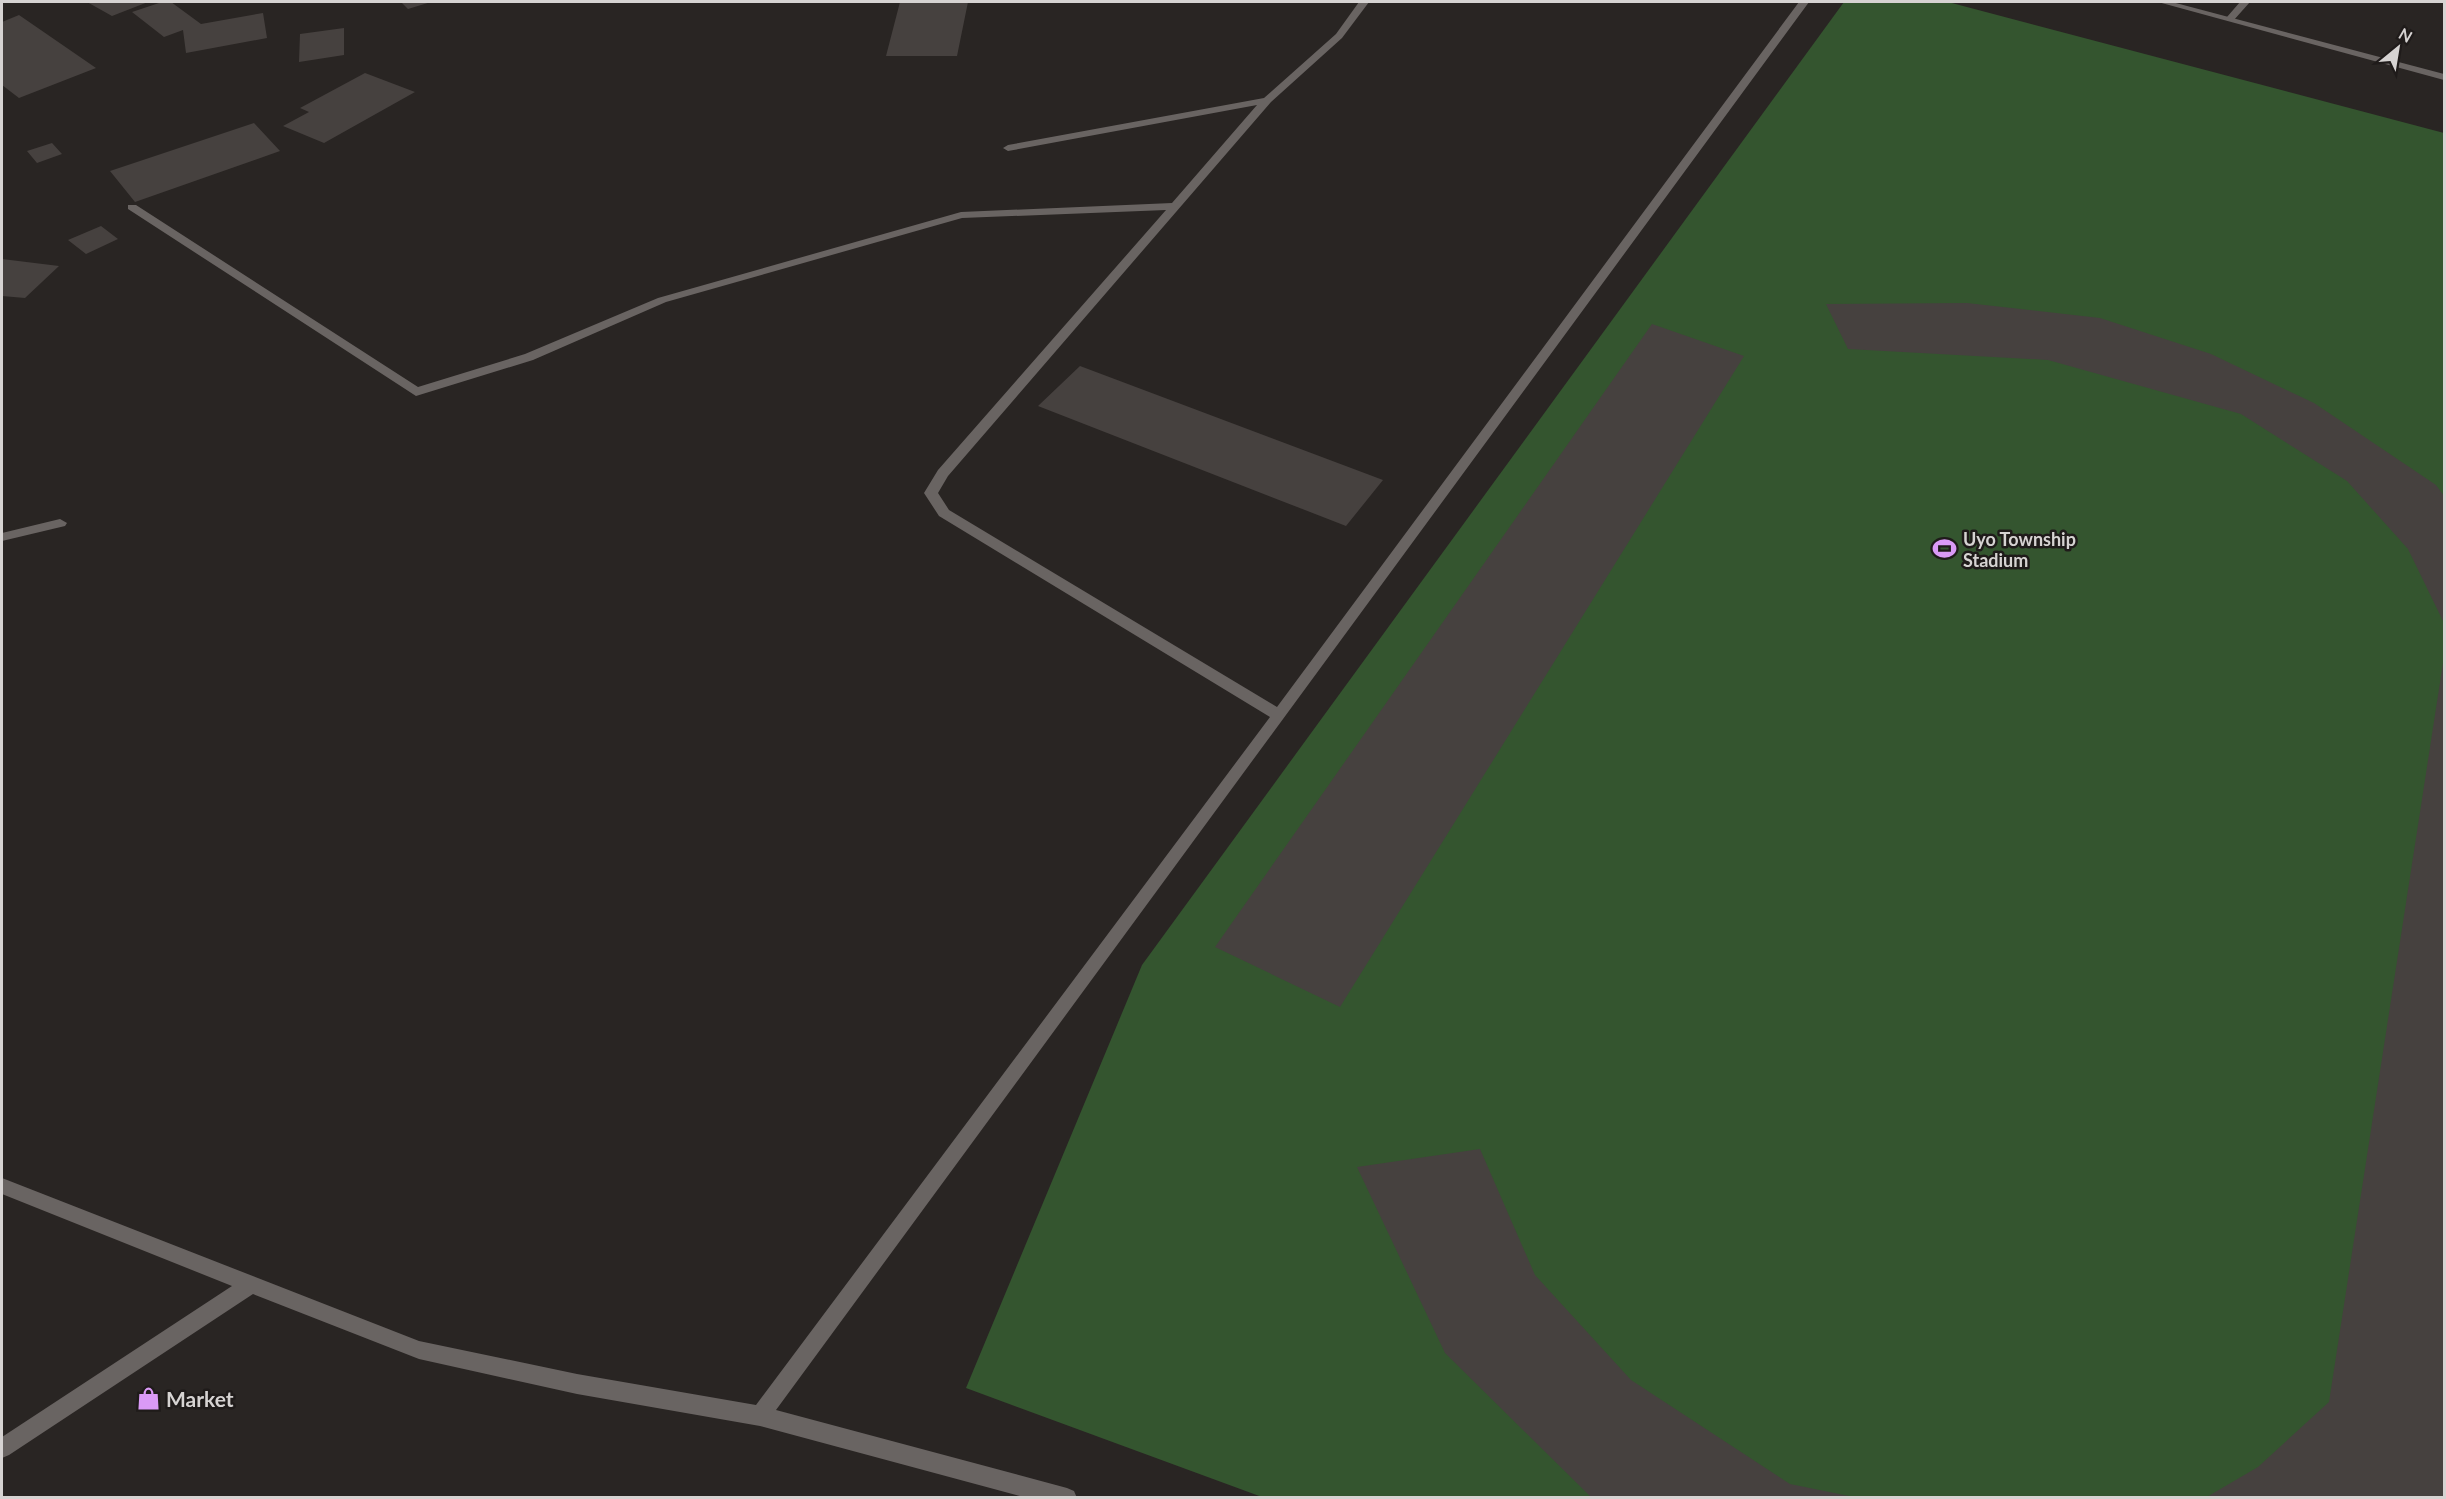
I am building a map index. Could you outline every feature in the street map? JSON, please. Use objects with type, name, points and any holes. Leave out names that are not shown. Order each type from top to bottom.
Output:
[{"type":"street","points":[[1278,715],[944,513],[931,493],[943,473],[1267,100],[1339,36],[1364,2]]},
{"type":"street","points":[[760,1416],[1015,1077],[1278,715],[1804,2]]},
{"type":"street","points":[[2163,2],[2445,77]]},
{"type":"street","points":[[2230,18],[2245,2]]},
{"type":"street","points":[[1008,148],[1267,100]]},
{"type":"street","points":[[132,207],[416,392],[529,357],[662,300],[961,215],[1175,206]]},
{"type":"street","points":[[2,537],[60,523]]},
{"type":"street","points":[[2,1186],[419,1350],[577,1384],[760,1416],[1067,1497]]},
{"type":"street","points":[[2,1448],[251,1284]]},
{"type":"green space","name":"Uyo Township Stadium","points":[[1844,2],[1948,2],[2444,133],[2444,1497],[1262,1497],[966,1388],[1142,965]]},
{"type":"building","points":[[87,2],[148,2],[112,16]]},
{"type":"building","points":[[162,2],[171,2],[201,24],[263,13],[267,38],[186,53],[183,30],[164,37],[132,12]]},
{"type":"building","points":[[401,2],[431,2],[408,9]]},
{"type":"building","points":[[900,2],[968,2],[957,56],[886,56]]},
{"type":"building","points":[[19,15],[96,68],[19,98],[2,85],[2,22]]},
{"type":"building","points":[[344,28],[344,55],[299,62],[300,34]]},
{"type":"building","points":[[365,73],[415,92],[324,143],[283,126],[309,112],[300,108]]},
{"type":"building","points":[[254,123],[280,151],[135,202],[110,171]]},
{"type":"building","points":[[52,143],[62,154],[37,163],[27,151]]},
{"type":"building","points":[[101,226],[118,239],[86,254],[68,240]]},
{"type":"building","points":[[2,259],[59,266],[25,298],[2,296]]},
{"type":"building","points":[[1967,303],[2100,318],[2211,354],[2314,403],[2436,485],[2444,496],[2444,623],[2408,549],[2347,481],[2241,414],[2048,360],[1848,349],[1826,304]]},
{"type":"building","points":[[1652,324],[1744,356],[1340,1007],[1215,947]]},
{"type":"building","points":[[1080,366],[1383,480],[1346,526],[1038,406]]},
{"type":"building","points":[[2443,663],[2444,1498],[2205,1498],[2258,1467],[2329,1402]]},
{"type":"building","points":[[1480,1149],[1535,1275],[1631,1380],[1790,1484],[1859,1498],[1592,1498],[1445,1353],[1357,1167]]},
{"type":"place","name":"Uyo Township Stadium","points":[[1945,549]]},
{"type":"place","name":"Market","points":[[148,1398]]}]
